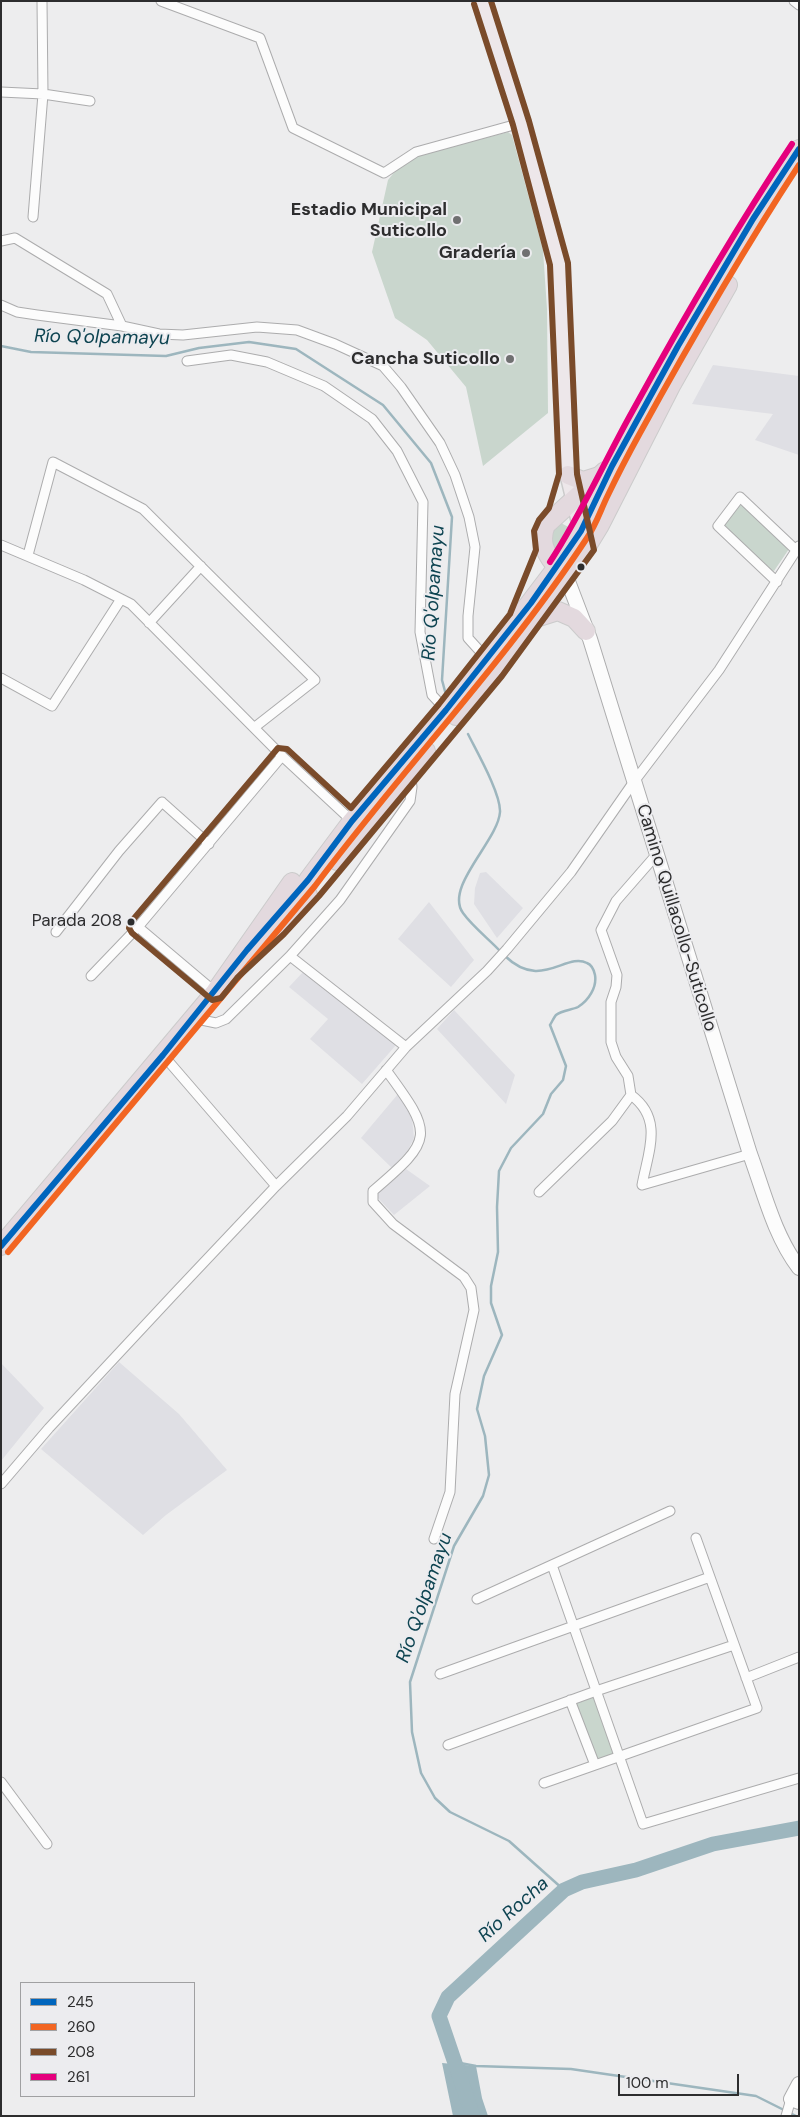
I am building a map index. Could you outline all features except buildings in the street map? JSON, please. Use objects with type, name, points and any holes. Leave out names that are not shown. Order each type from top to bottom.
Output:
[{"type":"highway","points":[[562,572],[606,471],[707,298],[799,149]]},
{"type":"highway","points":[[1,1246],[163,1055],[247,950],[304,884],[410,772],[495,670],[527,619],[562,572],[586,548],[600,525],[672,384],[769,213],[799,168]]},
{"type":"highway","points":[[568,475],[583,481],[606,471]]},
{"type":"highway","points":[[527,619],[545,551],[542,534],[546,524],[606,471]]},
{"type":"highway","points":[[545,551],[562,572]]},
{"type":"highway","points":[[231,972],[278,928],[304,884],[352,821],[487,659],[527,619],[558,611],[574,618],[586,631]]},
{"type":"main road","points":[[482,1],[521,123],[559,264],[568,475],[586,548]]},
{"type":"main road","points":[[557,513],[564,498],[568,475]]},
{"type":"main road","name":"Camino Quillacollo-Suticollo","points":[[562,572],[586,631],[750,1154],[778,1232],[788,1253],[799,1268]]},
{"type":"main road","points":[[795,2101],[799,2084]]},
{"type":"street","points":[[33,217],[43,94],[42,1]]},
{"type":"street","points":[[161,1],[260,38],[293,128],[384,172],[416,152],[521,123]]},
{"type":"street","points":[[794,1],[799,5]]},
{"type":"street","points":[[1,92],[43,94],[90,101]]},
{"type":"street","points":[[1,241],[15,238],[107,294],[122,326]]},
{"type":"street","points":[[1,305],[17,312],[122,326],[160,334],[183,335],[258,327],[297,330],[335,344],[383,366],[401,386],[440,443],[455,475],[469,517],[476,547],[468,616],[468,638],[487,659]]},
{"type":"street","points":[[187,361],[231,355],[275,365],[324,386],[372,419],[397,451],[423,502],[420,632],[432,695],[446,710]]},
{"type":"street","points":[[28,554],[53,462],[143,509],[315,680],[255,727]]},
{"type":"street","points":[[1,1484],[49,1428],[276,1186],[347,1116],[406,1047],[495,962],[571,872],[633,783],[719,670],[776,582],[798,548],[740,497],[718,526],[776,582]]},
{"type":"street","points":[[1,545],[28,554],[131,604],[282,756],[352,821]]},
{"type":"street","points":[[149,623],[201,566]]},
{"type":"street","points":[[1,678],[52,706],[121,599]]},
{"type":"street","points":[[91,976],[138,926],[282,756]]},
{"type":"street","points":[[192,1018],[216,1023],[226,1019],[290,956],[340,900],[410,801],[412,787],[410,772]]},
{"type":"street","points":[[56,932],[120,851],[162,802],[209,844]]},
{"type":"street","points":[[539,1192],[612,1121],[631,1095],[628,1076],[616,1057],[611,1042],[610,1002],[616,987],[617,975],[601,930],[616,901],[656,854]]},
{"type":"street","points":[[138,926],[215,992]]},
{"type":"street","points":[[290,956],[406,1047]]},
{"type":"street","points":[[163,1055],[276,1186]]},
{"type":"street","points":[[386,1070],[415,1109],[421,1135],[418,1146],[412,1155],[372,1191],[373,1202],[393,1224],[464,1277],[471,1288],[474,1300],[471,1324],[455,1394],[450,1492],[434,1539]]},
{"type":"street","points":[[631,1095],[641,1102],[653,1128],[642,1186],[750,1154]]},
{"type":"street","points":[[476,1599],[670,1511]]},
{"type":"street","points":[[544,1783],[757,1708],[696,1538]]},
{"type":"street","points":[[552,1566],[643,1824],[799,1778]]},
{"type":"street","points":[[440,1674],[573,1624],[710,1577]]},
{"type":"street","points":[[448,1744],[596,1691],[734,1645]]},
{"type":"street","points":[[746,1678],[799,1657]]},
{"type":"street","points":[[570,1700],[594,1765]]},
{"type":"street","points":[[1,1782],[47,1844]]},
{"type":"street","points":[[786,2116],[795,2101]]},
{"type":"shaded area","name":"Estadio Municipal Suticollo","points":[[508,132],[512,135],[543,250],[547,309],[548,413],[483,466],[466,387],[427,340],[395,318],[372,252],[388,180],[400,165],[421,155]]},
{"type":"shaded area","points":[[713,365],[799,376],[799,455],[755,440],[773,414],[692,404]]},
{"type":"shaded area","points":[[739,505],[746,506],[789,549],[774,571],[769,569],[725,528],[724,523]]},
{"type":"shaded area","points":[[561,523],[572,529],[560,550],[553,548],[547,532]]},
{"type":"shaded area","points":[[486,872],[523,908],[497,938],[474,904],[475,888],[480,873]]},
{"type":"shaded area","points":[[429,902],[474,960],[451,987],[398,939]]},
{"type":"shaded area","points":[[303,972],[396,1045],[362,1084],[310,1039],[328,1019],[289,987]]},
{"type":"shaded area","points":[[454,1010],[515,1075],[506,1104],[437,1029]]},
{"type":"shaded area","points":[[398,1094],[412,1118],[414,1138],[408,1150],[392,1168],[361,1138]]},
{"type":"shaded area","points":[[406,1169],[430,1186],[394,1215],[378,1198],[378,1192]]},
{"type":"shaded area","points":[[119,1362],[179,1414],[227,1470],[166,1515],[143,1535],[41,1449]]},
{"type":"shaded area","points":[[1,1363],[44,1408],[1,1461]]},
{"type":"shaded area","points":[[594,1695],[616,1755],[597,1761],[576,1702]]},
{"type":"water","points":[[442,2063],[476,2066],[482,2098],[488,2116],[453,2116]]},
{"type":"waterway","name":"Río Q'olpamayu","points":[[1,346],[31,352],[166,356],[199,348],[249,342],[296,349],[383,405],[431,463],[452,517],[442,680],[446,695]]},
{"type":"waterway","name":"Río Q'olpamayu","points":[[468,734],[493,784],[500,812],[491,836],[460,890],[459,902],[467,918],[501,952]]},
{"type":"waterway","name":"Río Q'olpamayu","points":[[505,956],[518,966],[541,971],[570,962],[579,961],[587,963],[595,975],[595,984],[586,1001],[578,1007],[558,1013],[550,1025],[566,1066],[563,1080],[551,1094],[543,1114],[511,1148],[499,1171],[497,1207],[498,1252],[491,1286],[491,1303],[502,1335],[484,1376],[477,1409],[485,1436],[489,1475],[483,1496],[454,1546],[410,1682],[412,1732],[421,1773],[435,1798],[450,1812],[509,1841],[564,1890]]},
{"type":"waterway","name":"Río Rocha","points":[[473,2116],[439,2016],[448,1997],[564,1890],[582,1882],[636,1870],[713,1844],[799,1828]]},
{"type":"waterway","points":[[455,2062],[476,2066],[571,2069],[756,2096],[796,2116]]},
{"type":"transit line","name":"208","points":[[474,4],[513,125],[550,265],[559,474],[549,508],[539,520],[534,531],[536,550],[510,614],[439,704],[351,808],[287,749],[278,748],[131,922],[129,928],[132,933],[212,1000],[221,998],[237,978],[284,934],[319,896],[502,676],[594,550],[577,474],[568,263],[529,121],[491,1]]},
{"type":"transit line","name":"261","points":[[550,562],[572,526],[689,310],[792,144]]},
{"type":"transit line","name":"245","points":[[1,1246],[163,1055],[247,950],[308,880],[352,821],[446,710],[531,603],[581,531],[612,466],[678,346],[753,219],[799,149]]},
{"type":"transit line","name":"260","points":[[8,1252],[315,886],[383,799],[489,671],[556,583],[590,533],[640,433],[678,365],[737,264],[799,165]]},
{"type":"place","name":"Estadio Municipal Suticollo","points":[[457,220]]},
{"type":"place","name":"Gradería","points":[[526,253]]},
{"type":"place","name":"Cancha Suticollo","points":[[510,359]]},
{"type":"place","name":"Parada 208","points":[[131,922]]}]
